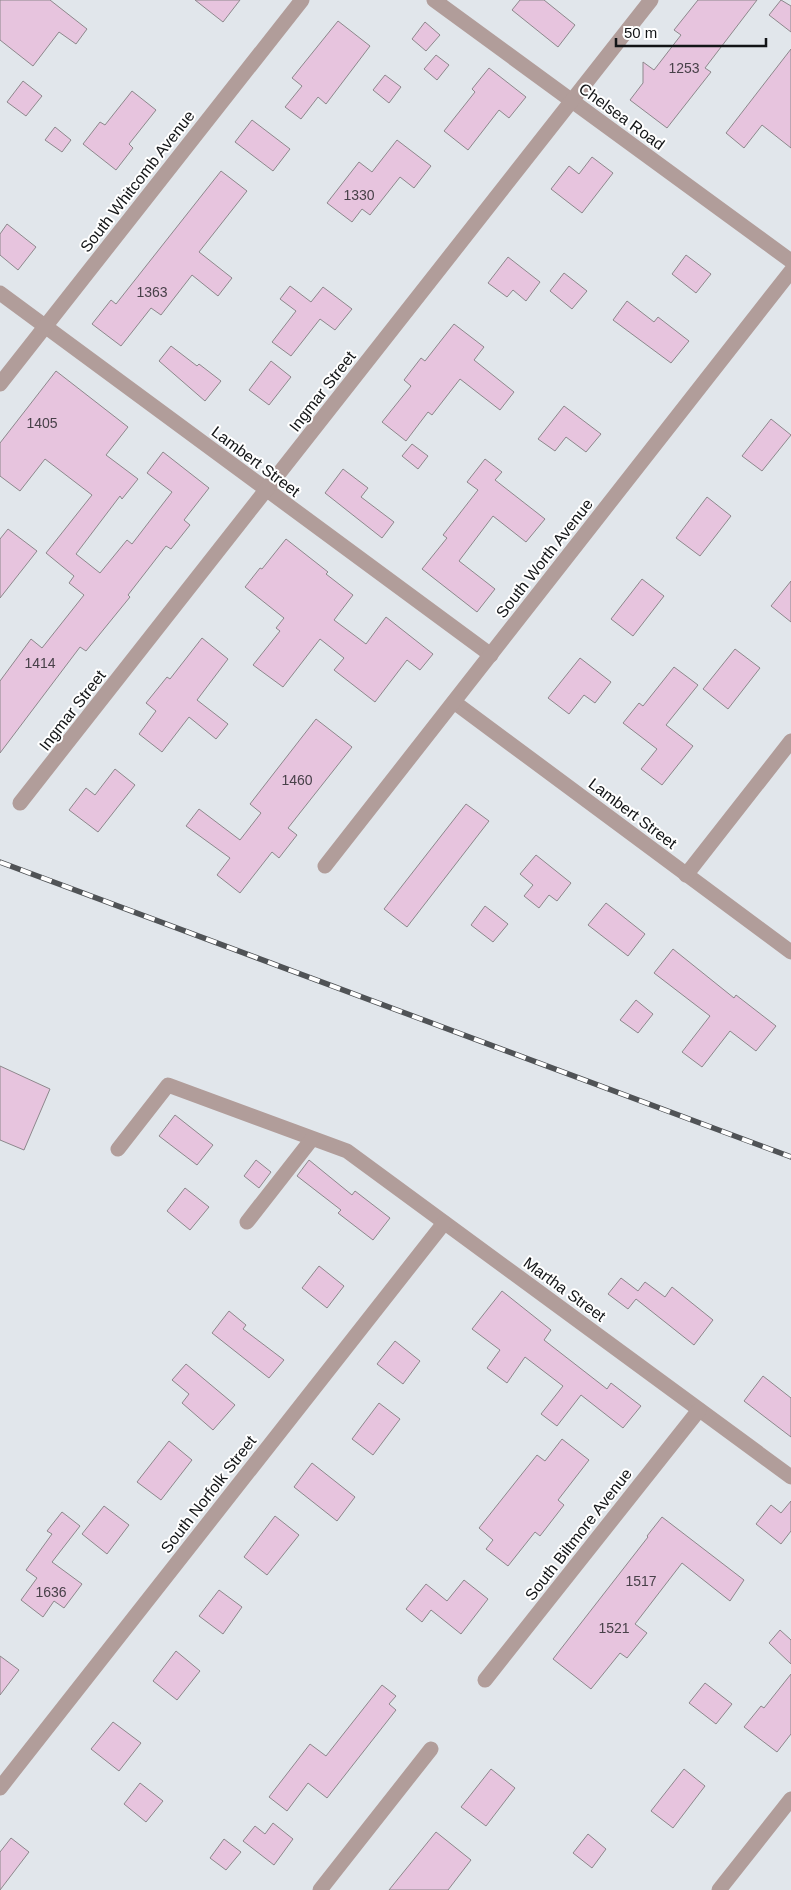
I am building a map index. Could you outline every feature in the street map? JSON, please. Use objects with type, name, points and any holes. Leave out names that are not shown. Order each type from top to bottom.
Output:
[{"type":"street","name":"South Whitcomb Avenue","points":[[0,384],[302,0]]},
{"type":"street","name":"Chelsea Road","points":[[434,0],[791,260]]},
{"type":"street","name":"Ingmar Street","points":[[20,803],[651,0]]},
{"type":"street","name":"South Worth Avenue","points":[[325,866],[791,270]]},
{"type":"street","name":"Lambert Street","points":[[0,293],[491,656]]},
{"type":"street","name":"Lambert Street","points":[[454,702],[791,952]]},
{"type":"street","points":[[686,875],[791,741]]},
{"type":"street","points":[[118,1149],[168,1085],[312,1139],[246,1222]]},
{"type":"street","name":"Martha Street","points":[[312,1139],[347,1151],[791,1477]]},
{"type":"street","name":"South Norfolk Street","points":[[0,1788],[444,1223]]},
{"type":"street","name":"South Biltmore Avenue","points":[[486,1680],[699,1410]]},
{"type":"street","points":[[320,1890],[431,1749]]},
{"type":"street","points":[[719,1890],[791,1799]]},
{"type":"building","points":[[0,0],[50,0],[87,29],[76,44],[59,32],[33,66],[0,40]]},
{"type":"building","points":[[195,0],[240,0],[223,22]]},
{"type":"building","points":[[520,0],[544,0],[575,25],[558,47],[512,10]]},
{"type":"building","points":[[698,0],[757,0],[705,68],[711,72],[667,128],[630,100],[643,83],[643,62],[654,70],[681,35],[674,30]]},
{"type":"building","points":[[781,0],[791,6],[791,32],[769,15]]},
{"type":"building","points":[[338,21],[370,46],[326,104],[318,97],[301,119],[285,107],[302,86],[292,78]]},
{"type":"building","points":[[425,22],[440,35],[426,51],[412,39]]},
{"type":"building","points":[[791,49],[791,148],[762,125],[744,148],[726,133]]},
{"type":"building","points":[[436,55],[449,65],[437,80],[424,69]]},
{"type":"building","points":[[489,68],[526,97],[509,118],[499,110],[468,150],[444,131],[475,92],[472,89]]},
{"type":"building","points":[[385,75],[401,87],[389,103],[373,90]]},
{"type":"building","points":[[23,81],[42,96],[26,116],[7,102]]},
{"type":"building","points":[[132,91],[156,110],[129,144],[133,148],[116,170],[83,144],[100,122],[105,125]]},
{"type":"building","points":[[252,120],[290,149],[273,171],[235,142]]},
{"type":"building","points":[[55,127],[71,140],[62,152],[45,140]]},
{"type":"building","points":[[397,140],[431,166],[414,188],[400,177],[370,215],[362,209],[352,222],[327,203],[359,162],[372,172]]},
{"type":"building","points":[[592,157],[613,173],[582,213],[551,189],[569,166],[579,174]]},
{"type":"building","points":[[221,171],[247,191],[199,252],[232,278],[218,296],[192,275],[161,315],[151,308],[121,346],[92,324],[111,300],[116,304]]},
{"type":"building","points":[[7,224],[36,247],[18,270],[0,255],[0,234]]},
{"type":"building","points":[[686,255],[711,274],[696,293],[672,274]]},
{"type":"building","points":[[508,257],[540,282],[526,301],[513,290],[507,297],[488,283]]},
{"type":"building","points":[[564,273],[587,291],[572,309],[550,291]]},
{"type":"building","points":[[290,286],[311,302],[323,287],[352,309],[335,330],[320,319],[291,356],[272,342],[296,311],[280,299]]},
{"type":"building","points":[[627,301],[654,322],[658,317],[689,341],[671,363],[613,320]]},
{"type":"building","points":[[454,324],[484,347],[474,360],[514,392],[500,410],[460,379],[432,415],[428,412],[406,441],[382,422],[411,386],[404,380],[421,358],[425,361]]},
{"type":"building","points":[[171,346],[221,381],[205,401],[159,361]]},
{"type":"building","points":[[271,361],[291,377],[269,405],[249,390]]},
{"type":"building","points":[[56,371],[128,427],[106,455],[138,479],[122,499],[120,496],[76,554],[100,573],[127,540],[132,544],[172,492],[147,473],[163,452],[209,488],[184,520],[190,525],[171,549],[166,546],[128,595],[130,597],[86,651],[80,647],[0,753],[0,681],[31,639],[42,648],[84,595],[69,583],[74,576],[46,553],[92,495],[45,459],[20,491],[0,476],[0,443]]},
{"type":"building","points":[[564,406],[601,434],[586,452],[566,437],[555,451],[538,439]]},
{"type":"building","points":[[771,419],[791,435],[762,471],[742,456]]},
{"type":"building","points":[[412,444],[428,456],[418,469],[402,456]]},
{"type":"building","points":[[485,459],[502,472],[495,480],[545,519],[526,542],[493,516],[459,561],[495,589],[477,612],[422,569],[447,538],[443,535],[478,490],[467,482]]},
{"type":"building","points":[[343,469],[368,488],[361,497],[394,522],[382,538],[325,493]]},
{"type":"building","points":[[707,497],[731,516],[700,556],[676,538]]},
{"type":"building","points":[[8,529],[37,551],[0,598],[0,539]]},
{"type":"building","points":[[286,539],[328,572],[326,574],[353,595],[334,620],[366,644],[386,617],[433,654],[420,670],[407,660],[375,702],[334,670],[344,658],[320,639],[283,687],[253,665],[280,631],[276,628],[284,618],[245,587]]},
{"type":"building","points":[[642,579],[664,596],[633,636],[611,619]]},
{"type":"building","points":[[791,581],[791,622],[771,606]]},
{"type":"building","points":[[202,638],[228,659],[197,700],[228,724],[216,739],[189,717],[162,752],[139,734],[156,711],[146,703],[167,677],[170,679]]},
{"type":"building","points":[[735,649],[760,668],[728,709],[703,689]]},
{"type":"building","points":[[580,658],[611,682],[595,703],[584,695],[569,714],[548,698]]},
{"type":"building","points":[[674,667],[698,685],[666,725],[693,746],[662,785],[641,769],[657,749],[623,723],[639,703],[643,706]]},
{"type":"building","points":[[316,719],[352,747],[288,828],[297,835],[279,858],[272,852],[240,893],[217,875],[230,858],[186,826],[199,809],[240,840],[261,813],[250,804]]},
{"type":"building","points":[[115,769],[135,785],[98,832],[69,810],[86,788],[95,795]]},
{"type":"building","points":[[466,804],[489,821],[407,927],[384,909]]},
{"type":"building","points":[[536,855],[571,883],[557,901],[549,895],[539,908],[524,896],[533,885],[520,874]]},
{"type":"building","points":[[606,903],[645,934],[628,956],[588,925]]},
{"type":"building","points":[[485,906],[508,924],[493,942],[471,925]]},
{"type":"building","points":[[673,949],[734,998],[736,995],[776,1026],[756,1051],[730,1031],[702,1067],[682,1052],[710,1016],[654,973]]},
{"type":"building","points":[[636,1000],[653,1014],[638,1033],[620,1020]]},
{"type":"building","points":[[0,1066],[50,1089],[24,1150],[0,1140]]},
{"type":"building","points":[[175,1115],[213,1145],[197,1165],[159,1136]]},
{"type":"building","points":[[256,1160],[271,1172],[259,1188],[244,1176]]},
{"type":"building","points":[[309,1160],[352,1195],[355,1191],[390,1218],[373,1240],[338,1213],[341,1210],[297,1176]]},
{"type":"building","points":[[185,1188],[209,1207],[190,1230],[167,1211]]},
{"type":"building","points":[[319,1266],[344,1286],[327,1308],[302,1288]]},
{"type":"building","points":[[621,1278],[638,1291],[645,1282],[665,1297],[672,1287],[713,1320],[694,1345],[636,1299],[628,1309],[608,1294]]},
{"type":"building","points":[[502,1291],[551,1330],[544,1340],[607,1389],[611,1383],[641,1406],[623,1428],[581,1395],[557,1426],[541,1414],[563,1386],[525,1357],[507,1383],[487,1368],[500,1350],[472,1329]]},
{"type":"building","points":[[229,1311],[246,1325],[243,1329],[284,1360],[269,1378],[212,1333]]},
{"type":"building","points":[[395,1341],[420,1361],[403,1384],[377,1364]]},
{"type":"building","points":[[186,1364],[235,1405],[213,1430],[182,1403],[189,1394],[172,1380]]},
{"type":"building","points":[[763,1376],[791,1398],[791,1437],[744,1401]]},
{"type":"building","points":[[379,1403],[400,1419],[373,1455],[352,1439]]},
{"type":"building","points":[[562,1439],[589,1460],[558,1500],[564,1505],[540,1536],[535,1532],[508,1566],[486,1549],[493,1540],[479,1528],[537,1455],[545,1461]]},
{"type":"building","points":[[169,1441],[192,1460],[161,1500],[137,1482]]},
{"type":"building","points":[[312,1463],[355,1497],[337,1521],[294,1487]]},
{"type":"building","points":[[791,1501],[791,1531],[781,1544],[756,1524],[771,1505],[781,1513]]},
{"type":"building","points":[[104,1506],[129,1525],[107,1554],[82,1534]]},
{"type":"building","points":[[62,1512],[80,1526],[52,1562],[82,1584],[64,1608],[54,1601],[43,1617],[21,1600],[37,1578],[26,1570],[52,1534],[47,1531]]},
{"type":"building","points":[[275,1516],[299,1535],[267,1575],[244,1557]]},
{"type":"building","points":[[662,1517],[744,1580],[730,1601],[682,1563],[635,1624],[647,1633],[627,1658],[620,1653],[591,1689],[553,1659]]},
{"type":"building","points":[[464,1580],[488,1599],[461,1634],[431,1610],[422,1622],[406,1609],[426,1584],[447,1601]]},
{"type":"building","points":[[219,1590],[242,1607],[223,1634],[199,1616]]},
{"type":"building","points":[[780,1630],[791,1640],[791,1664],[769,1643]]},
{"type":"building","points":[[176,1651],[200,1671],[177,1700],[153,1681]]},
{"type":"building","points":[[0,1656],[19,1670],[0,1695]]},
{"type":"building","points":[[791,1674],[791,1734],[777,1752],[744,1727],[761,1706],[764,1708]]},
{"type":"building","points":[[705,1683],[732,1704],[716,1724],[689,1703]]},
{"type":"building","points":[[382,1685],[396,1696],[389,1704],[396,1710],[327,1798],[308,1783],[287,1811],[269,1797],[310,1744],[326,1756]]},
{"type":"building","points":[[113,1722],[141,1743],[119,1771],[91,1749]]},
{"type":"building","points":[[491,1769],[515,1788],[486,1826],[461,1807]]},
{"type":"building","points":[[684,1769],[705,1786],[673,1828],[651,1811]]},
{"type":"building","points":[[140,1783],[163,1801],[146,1822],[124,1804]]},
{"type":"building","points":[[273,1823],[293,1839],[274,1865],[243,1841],[255,1826],[265,1834]]},
{"type":"building","points":[[436,1832],[471,1860],[448,1890],[389,1890]]},
{"type":"building","points":[[588,1834],[606,1849],[592,1868],[573,1853]]},
{"type":"building","points":[[11,1838],[29,1852],[0,1890],[0,1852]]},
{"type":"building","points":[[224,1839],[241,1852],[226,1870],[210,1858]]},
{"type":"railway","points":[[0,862],[791,1157]]}]
